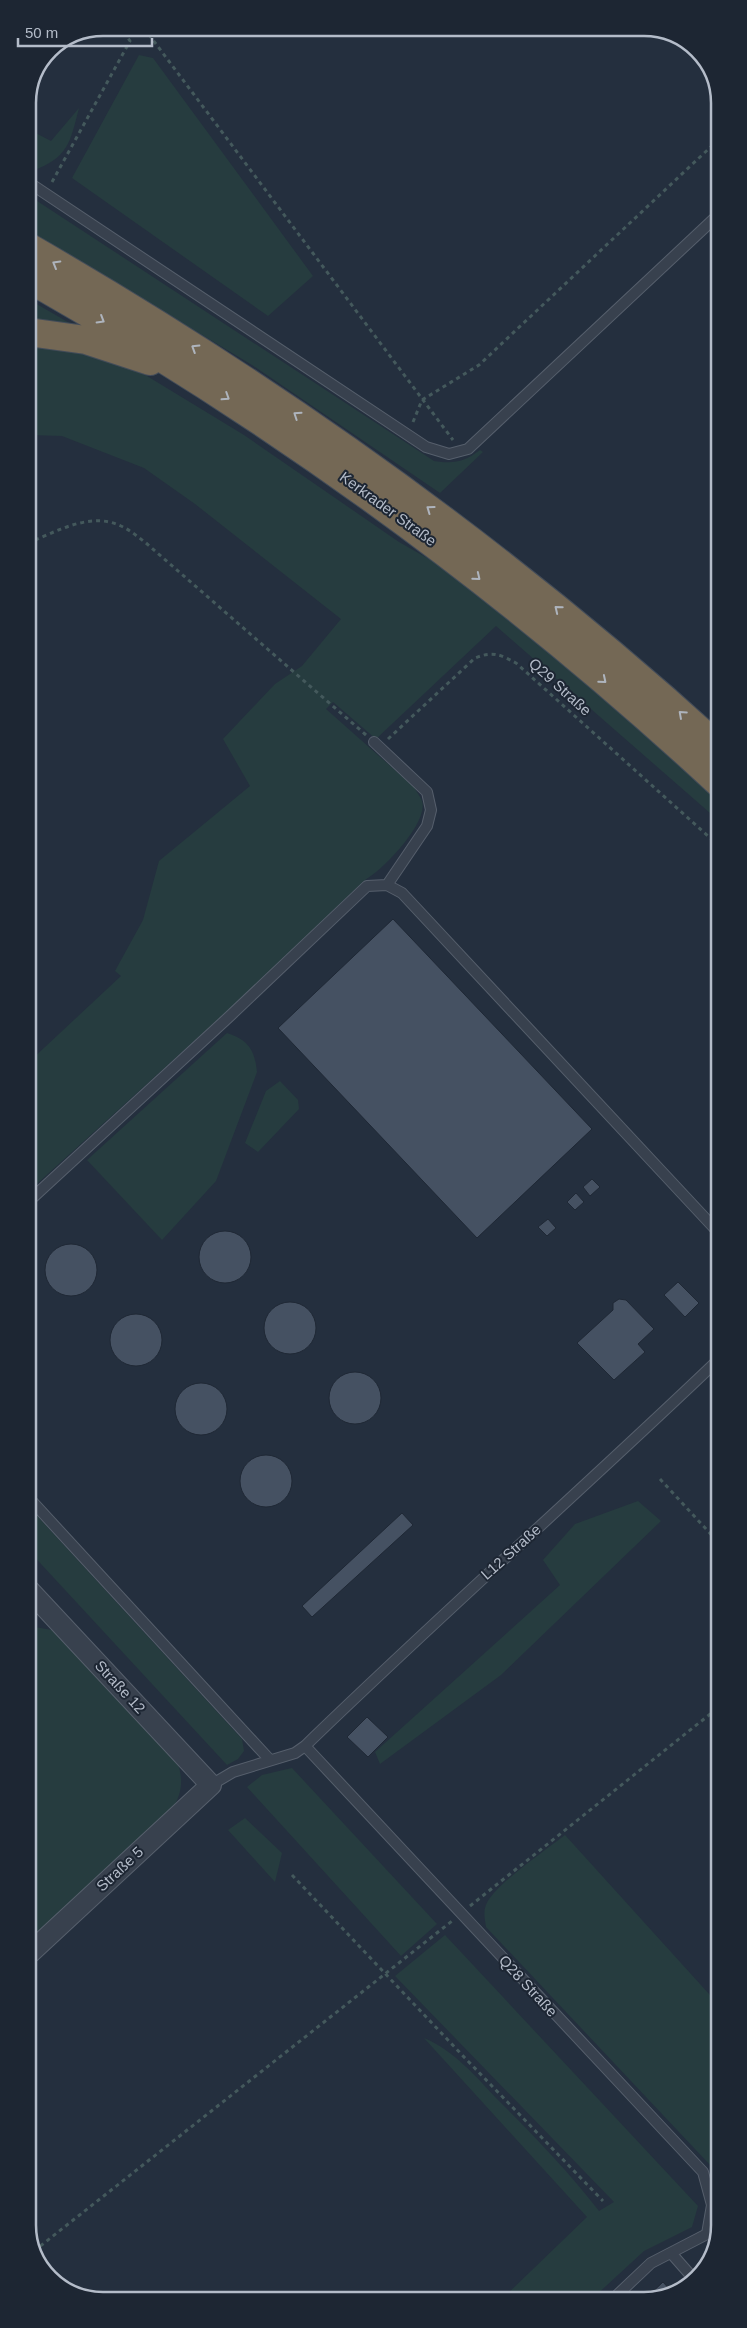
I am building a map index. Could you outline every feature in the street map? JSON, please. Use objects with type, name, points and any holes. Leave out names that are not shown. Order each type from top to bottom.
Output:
[{"type":"highway","name":"Kerkrader Straße","points":[[36,253],[89,283],[236,374],[361,459],[454,526],[567,616],[662,696],[711,741]]},
{"type":"highway","name":"Kerkrader Straße","points":[[36,283],[185,371],[300,446],[439,547],[647,717],[711,776]]},
{"type":"highway","points":[[36,333],[58,334],[86,340],[118,352],[185,371]]},
{"type":"street","name":"Straße 12","points":[[36,1600],[211,1786]]},
{"type":"street","name":"Straße 5","points":[[36,1947],[211,1786]]},
{"type":"lane","points":[[36,187],[426,447],[450,454],[468,449],[711,222]]},
{"type":"lane","points":[[377,744],[427,792],[431,810],[427,826],[387,885]]},
{"type":"lane","points":[[36,1195],[232,1015],[367,886],[387,885],[402,893],[711,1224]]},
{"type":"lane","name":"L12 Straße","points":[[211,1786],[233,1772],[295,1753],[305,1746],[413,1641],[628,1446],[711,1367]]},
{"type":"lane","points":[[36,1506],[270,1760]]},
{"type":"lane","name":"Q28 Straße","points":[[305,1746],[703,2172],[711,2201]]},
{"type":"lane","points":[[620,2292],[651,2263],[709,2238]]},
{"type":"lane","points":[[671,2253],[689,2274]]},
{"type":"path","points":[[46,194],[130,41],[127,36]]},
{"type":"path","points":[[150,36],[453,440],[460,452]]},
{"type":"path","points":[[407,434],[422,400],[479,364],[711,147]]},
{"type":"path","points":[[36,540],[82,522],[102,521],[120,525],[146,542],[377,744]]},
{"type":"path","name":"Q29 Straße","points":[[377,744],[475,658],[488,653],[502,655],[516,663],[711,839]]},
{"type":"path","points":[[660,1479],[711,1534]]},
{"type":"path","points":[[40,2246],[461,1914],[711,1713]]},
{"type":"path","points":[[292,1875],[603,2201]]},
{"type":"green space","points":[[139,55],[153,58],[313,276],[268,316],[72,178]]},
{"type":"green space","points":[[79,108],[66,148],[53,161],[36,169],[36,133],[51,141]]},
{"type":"green space","points":[[36,200],[434,461],[458,461],[480,450],[483,452],[440,493],[252,365],[36,235]]},
{"type":"green space","points":[[36,304],[85,332],[36,324]]},
{"type":"green space","points":[[36,344],[77,348],[147,376],[244,435],[399,542],[450,571],[578,674],[711,793],[711,814],[496,626],[376,739],[333,702],[326,709],[414,787],[419,795],[422,801],[422,810],[419,821],[412,833],[393,856],[373,875],[365,880],[225,1013],[36,1185],[36,1055],[121,976],[115,971],[143,920],[159,861],[250,786],[223,739],[275,684],[302,666],[341,619],[195,504],[144,468],[62,436],[36,435]]},
{"type":"green space","points":[[227,1033],[246,1043],[255,1058],[257,1072],[216,1181],[162,1240],[87,1160]]},
{"type":"green space","points":[[280,1081],[298,1100],[299,1109],[258,1152],[245,1143],[266,1091]]},
{"type":"green space","points":[[638,1501],[661,1521],[501,1675],[380,1764],[375,1752],[560,1585],[543,1560],[575,1524]]},
{"type":"green space","points":[[36,1515],[242,1739],[244,1751],[238,1759],[227,1765],[36,1559]]},
{"type":"green space","points":[[36,1627],[52,1630],[64,1640],[177,1761],[181,1774],[181,1786],[172,1810],[36,1938]]},
{"type":"green space","points":[[292,1768],[437,1924],[401,1956],[247,1787],[262,1775]]},
{"type":"green space","points":[[245,1818],[282,1853],[275,1882],[228,1830]]},
{"type":"green space","points":[[565,1835],[711,1996],[711,2166],[486,1927],[484,1916],[486,1905],[499,1888],[521,1868]]},
{"type":"green space","points":[[445,1935],[698,2206],[692,2227],[644,2251],[600,2292],[509,2292],[587,2217],[424,2038],[446,2050],[473,2074],[551,2154],[599,2211],[614,2202],[395,1976]]},
{"type":"building","points":[[393,919],[592,1129],[477,1238],[278,1028]]},
{"type":"building","points":[[592,1179],[600,1187],[590,1196],[583,1187]]},
{"type":"building","points":[[576,1193],[584,1202],[575,1210],[567,1202]]},
{"type":"building","points":[[548,1219],[556,1228],[547,1236],[538,1227]]},
{"type":"building","points":[[225,1231],[235,1233],[243,1239],[249,1247],[251,1257],[249,1267],[243,1275],[235,1281],[225,1283],[215,1281],[207,1275],[201,1267],[199,1257],[201,1247],[207,1239],[215,1233]]},
{"type":"building","points":[[66,1244],[76,1244],[85,1248],[93,1256],[97,1270],[93,1284],[85,1292],[76,1296],[66,1296],[57,1292],[49,1284],[45,1275],[45,1265],[49,1256],[57,1248]]},
{"type":"building","points":[[678,1282],[699,1303],[685,1317],[664,1295]]},
{"type":"building","points":[[619,1299],[626,1300],[654,1329],[638,1344],[645,1352],[614,1380],[577,1343],[613,1310],[613,1303]]},
{"type":"building","points":[[285,1302],[295,1302],[309,1309],[316,1323],[316,1333],[309,1347],[295,1354],[285,1354],[275,1350],[268,1343],[264,1333],[264,1323],[268,1313],[275,1306]]},
{"type":"building","points":[[131,1314],[141,1314],[155,1321],[162,1335],[162,1345],[155,1359],[141,1366],[131,1366],[121,1362],[114,1355],[110,1345],[110,1335],[114,1325],[121,1318]]},
{"type":"building","points":[[355,1372],[369,1376],[377,1384],[381,1398],[377,1412],[369,1420],[355,1424],[341,1420],[333,1412],[329,1398],[333,1384],[341,1376]]},
{"type":"building","points":[[196,1383],[206,1383],[215,1387],[223,1395],[227,1409],[223,1423],[215,1431],[206,1435],[196,1435],[187,1431],[179,1423],[175,1414],[175,1404],[179,1395],[187,1387]]},
{"type":"building","points":[[261,1455],[271,1455],[280,1459],[288,1467],[292,1481],[288,1495],[280,1503],[271,1507],[261,1507],[252,1503],[244,1495],[240,1486],[240,1476],[244,1467],[252,1459]]},
{"type":"building","points":[[402,1513],[413,1525],[312,1617],[302,1606]]},
{"type":"building","points":[[367,1717],[388,1737],[368,1757],[347,1737]]},
{"type":"building","points":[[663,2282],[668,2287],[661,2289],[654,2291]]}]
